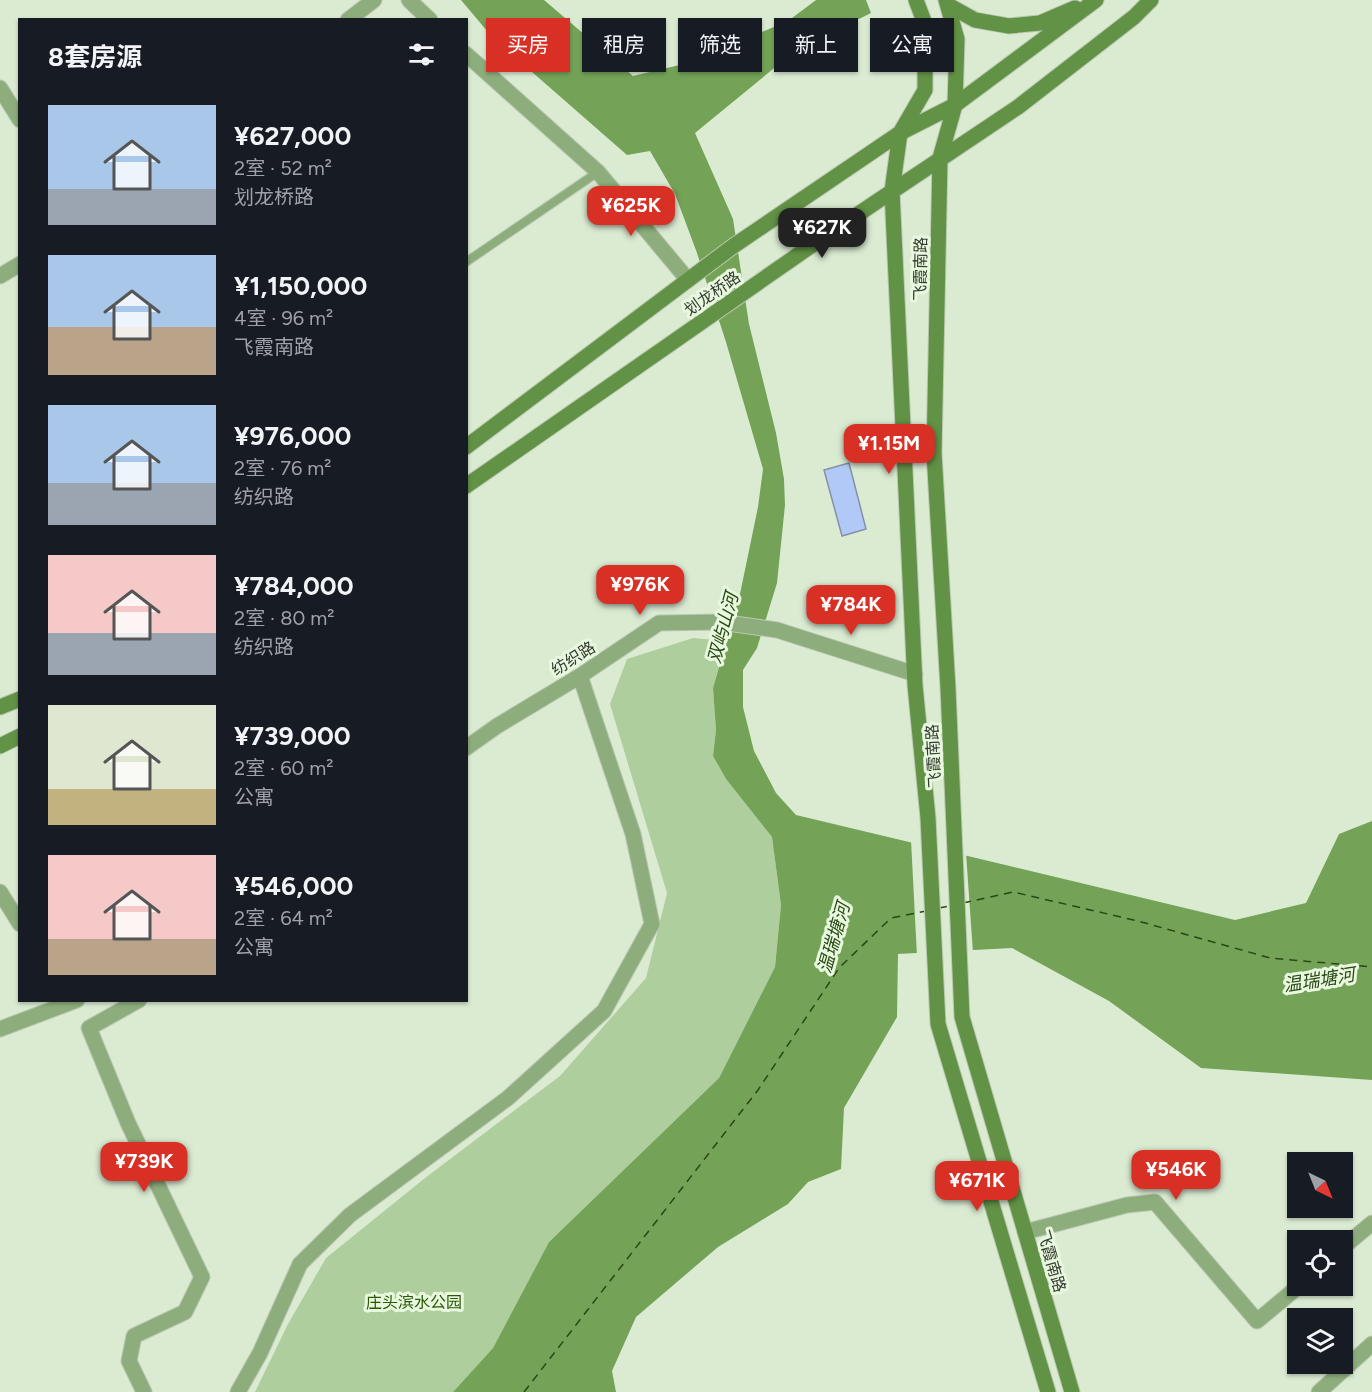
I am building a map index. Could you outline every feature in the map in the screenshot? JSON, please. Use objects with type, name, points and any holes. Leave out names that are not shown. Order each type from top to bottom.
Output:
[{"type":"main road","points":[[900,133],[926,90],[926,24],[916,0]]},
{"type":"main road","points":[[947,2],[975,20],[1010,26],[1040,23],[1095,0]]},
{"type":"main road","name":"划龙桥路","points":[[468,445],[752,234],[900,133],[954,105],[1095,0]]},
{"type":"main road","name":"划龙桥路","points":[[468,485],[892,190],[1018,107],[1134,17],[1151,0]]},
{"type":"main road","name":"飞霞南路","points":[[947,2],[957,39],[954,105],[940,158],[934,453],[954,814],[962,1017],[1072,1392]]},
{"type":"main road","name":"飞霞南路","points":[[900,133],[892,190],[915,674],[928,818],[938,1024],[1047,1392]]},
{"type":"main road","points":[[0,707],[18,700]]},
{"type":"main road","points":[[0,746],[18,736]]},
{"type":"street","points":[[351,18],[374,0]]},
{"type":"street","points":[[409,0],[428,18]]},
{"type":"street","points":[[468,56],[598,172],[688,280]]},
{"type":"street","points":[[0,88],[18,117]]},
{"type":"street","points":[[0,276],[18,265]]},
{"type":"street","name":"纺织路","points":[[468,747],[660,623],[720,622],[777,630],[915,674]]},
{"type":"street","points":[[238,1392],[260,1353],[300,1264],[350,1215],[508,1098],[604,1011],[652,924],[633,834],[580,676]]},
{"type":"street","points":[[0,892],[18,921]]},
{"type":"street","points":[[0,1029],[70,1002]]},
{"type":"street","points":[[135,1002],[89,1028],[128,1123],[202,1277],[185,1312],[134,1336],[129,1360],[144,1392]]},
{"type":"street","points":[[1025,1232],[1127,1205],[1155,1202],[1257,1321],[1287,1296]]},
{"type":"street","points":[[1353,1239],[1372,1223]]},
{"type":"street","points":[[1319,1392],[1372,1344]]},
{"type":"lane","points":[[468,261],[598,172]]},
{"type":"green space","name":"庄头滨水公园","points":[[693,638],[726,641],[713,688],[716,730],[713,756],[726,779],[772,837],[781,905],[775,967],[719,1078],[549,1242],[493,1348],[453,1392],[255,1392],[288,1324],[326,1258],[425,1178],[560,1076],[646,978],[667,893],[610,704],[627,659]]},
{"type":"water","points":[[461,0],[544,0],[565,18],[486,18],[486,30]]},
{"type":"water","points":[[816,0],[866,0],[871,13],[858,20],[792,18]]},
{"type":"water","name":"温瑞塘河","points":[[570,22],[582,32],[582,72],[628,72],[633,76],[650,72],[666,72],[666,68],[678,65],[678,72],[762,72],[762,32],[774,27],[774,68],[695,133],[733,219],[749,324],[776,433],[784,479],[785,505],[777,583],[757,648],[743,670],[743,707],[754,751],[776,793],[796,815],[1235,920],[1306,903],[1339,834],[1372,821],[1372,1080],[1201,1068],[1109,1001],[1012,948],[898,954],[897,1017],[844,1108],[841,1169],[808,1182],[788,1204],[718,1247],[636,1317],[612,1371],[616,1392],[453,1392],[493,1348],[549,1242],[719,1078],[775,967],[781,905],[772,837],[726,779],[713,756],[716,730],[713,688],[740,594],[758,507],[763,469],[726,342],[675,194],[650,151],[627,155],[532,72],[570,72]]},
{"type":"pier","points":[[911,840],[966,853],[973,953],[917,956]]},
{"type":"building","points":[[849,463],[866,529],[842,536],[824,470]]},
{"type":"ferry route","points":[[963,903],[1013,892],[1138,921],[1270,958],[1372,967]]},
{"type":"ferry route","points":[[939,908],[949,906]]},
{"type":"ferry route","points":[[524,1392],[758,1090],[839,968],[891,918],[926,911]]},
{"type":"water label","name":"双屿山河","points":[[723,628]]}]
